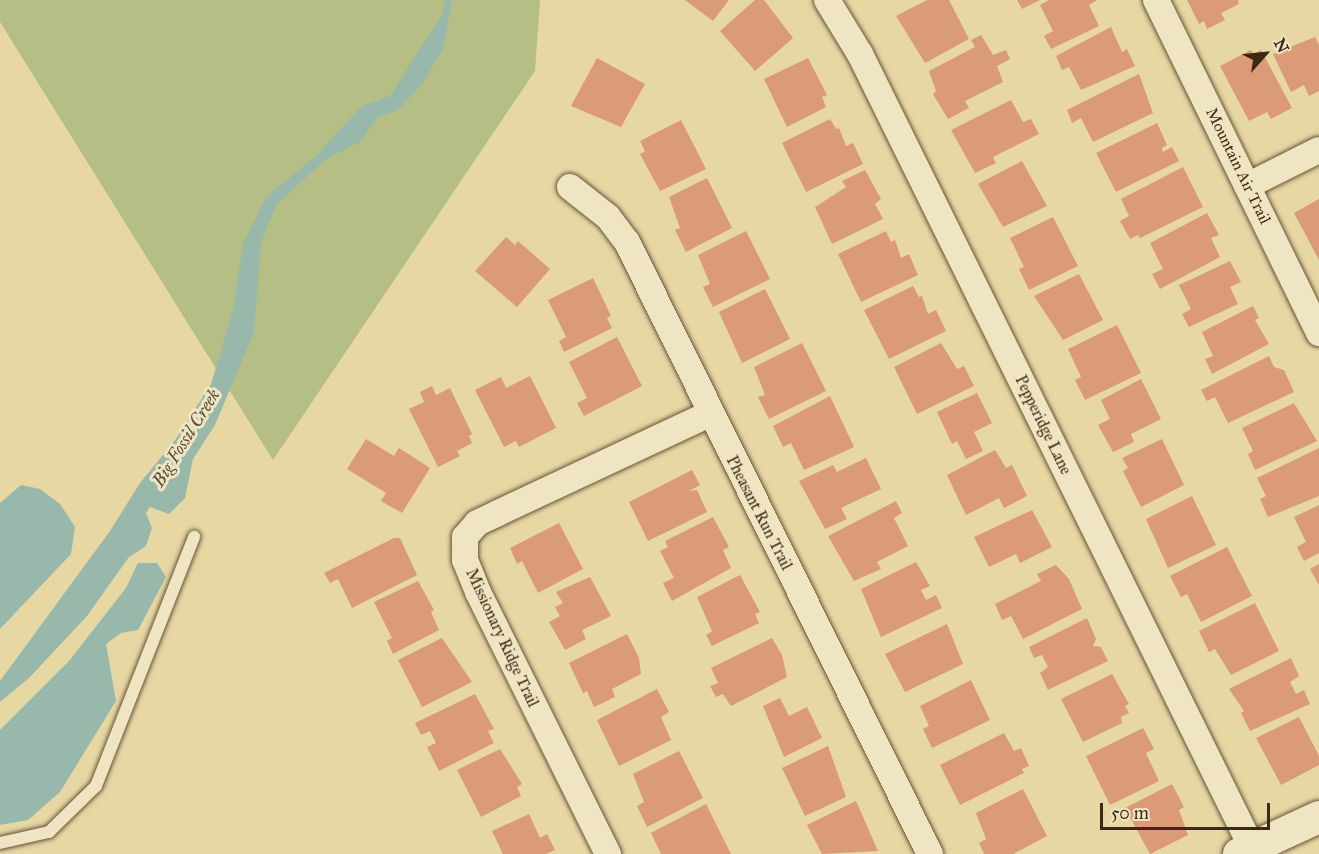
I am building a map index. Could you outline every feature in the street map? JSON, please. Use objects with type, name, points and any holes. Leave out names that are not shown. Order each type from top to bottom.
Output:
[{"type":"street","name":"Pepperidge Lane","points":[[827,0],[866,65],[1248,852]]},
{"type":"street","name":"Mountain Air Trail","points":[[1156,0],[1319,333]]},
{"type":"street","points":[[1247,186],[1319,150]]},
{"type":"street","name":"Pheasant Run Trail","points":[[570,187],[602,211],[627,242],[709,414],[930,854]]},
{"type":"street","name":"Missionary Ridge Trail","points":[[608,854],[478,592],[465,560],[465,537],[477,523],[709,414]]},
{"type":"street","points":[[1248,852],[1319,817]]},
{"type":"lane","points":[[0,843],[49,832],[96,786],[194,537]]},
{"type":"green space","points":[[0,0],[540,0],[535,71],[273,460],[0,22]]},
{"type":"water","name":"Big Fossil Creek","points":[[445,0],[452,0],[443,49],[422,84],[398,110],[378,117],[361,141],[325,160],[277,204],[261,242],[254,332],[215,425],[193,459],[185,498],[169,514],[150,507],[146,513],[152,528],[146,546],[129,557],[87,616],[29,678],[0,702],[0,681],[110,531],[140,483],[176,439],[211,384],[233,311],[243,244],[266,197],[316,156],[362,106],[390,96],[443,13]]},
{"type":"water","points":[[21,485],[40,489],[60,504],[75,527],[71,554],[0,629],[0,503]]},
{"type":"water","points":[[138,563],[157,563],[166,577],[138,630],[121,633],[106,644],[116,701],[60,792],[28,820],[0,825],[0,730],[69,661],[126,588]]},
{"type":"building","points":[[685,0],[729,0],[713,21]]},
{"type":"building","points":[[755,0],[764,0],[793,38],[755,71],[720,31]]},
{"type":"building","points":[[927,0],[949,0],[969,39],[925,63],[896,16]]},
{"type":"building","points":[[1017,0],[1040,0],[1022,9]]},
{"type":"building","points":[[1049,0],[1097,0],[1089,5],[1099,26],[1051,49],[1044,36],[1053,31],[1040,5]]},
{"type":"building","points":[[1187,0],[1238,0],[1239,4],[1221,13],[1225,20],[1207,29],[1204,21],[1199,24]]},
{"type":"building","points":[[1111,27],[1122,52],[1127,49],[1135,66],[1081,90],[1069,67],[1062,70],[1056,56]]},
{"type":"building","points":[[981,35],[993,55],[1006,50],[1010,59],[997,66],[1003,82],[965,101],[969,108],[948,119],[933,94],[936,91],[929,71],[975,47],[971,40]]},
{"type":"building","points":[[1315,37],[1319,45],[1319,91],[1309,96],[1304,85],[1291,92],[1273,54]]},
{"type":"building","points":[[1251,50],[1253,54],[1261,50],[1292,108],[1271,119],[1267,112],[1249,121],[1220,66]]},
{"type":"building","points":[[597,58],[645,84],[621,127],[571,106]]},
{"type":"building","points":[[808,58],[827,95],[822,97],[826,107],[787,127],[764,79]]},
{"type":"building","points":[[1139,74],[1153,113],[1093,142],[1081,118],[1072,123],[1067,110]]},
{"type":"building","points":[[1011,100],[1023,122],[1031,119],[1039,134],[993,157],[996,163],[975,173],[951,130]]},
{"type":"building","points":[[830,119],[836,129],[839,128],[846,146],[853,143],[863,164],[806,192],[782,143]]},
{"type":"building","points":[[681,120],[706,169],[660,191],[640,154],[645,151],[640,141]]},
{"type":"building","points":[[1157,123],[1167,145],[1162,148],[1163,152],[1172,147],[1179,161],[1116,192],[1096,153]]},
{"type":"building","points":[[1022,161],[1047,206],[1003,227],[978,184]]},
{"type":"building","points":[[1183,167],[1203,207],[1140,238],[1138,235],[1130,239],[1120,221],[1129,216],[1121,199]]},
{"type":"building","points":[[865,170],[881,199],[875,204],[883,219],[832,244],[815,207],[846,187],[842,181]]},
{"type":"building","points":[[707,178],[732,228],[686,252],[675,230],[680,228],[669,197]]},
{"type":"building","points":[[1319,199],[1319,260],[1294,213]]},
{"type":"building","points":[[1207,213],[1219,235],[1211,238],[1220,257],[1160,289],[1152,274],[1163,269],[1150,243]]},
{"type":"building","points":[[1053,217],[1078,266],[1029,290],[1019,269],[1024,267],[1010,238]]},
{"type":"building","points":[[746,231],[770,279],[713,307],[703,287],[710,284],[698,255]]},
{"type":"building","points":[[886,231],[891,242],[895,240],[901,258],[909,254],[918,275],[861,302],[838,254]]},
{"type":"building","points":[[506,237],[515,245],[518,241],[550,269],[517,307],[475,271]]},
{"type":"building","points":[[1230,261],[1241,282],[1230,287],[1238,304],[1189,327],[1182,314],[1191,309],[1179,285]]},
{"type":"building","points":[[1079,274],[1103,320],[1063,340],[1034,296]]},
{"type":"building","points":[[593,278],[611,316],[607,318],[612,328],[564,352],[559,341],[566,337],[548,300]]},
{"type":"building","points":[[913,286],[919,297],[922,296],[928,314],[936,310],[946,331],[889,359],[864,310]]},
{"type":"building","points":[[765,289],[790,339],[742,363],[719,312]]},
{"type":"building","points":[[1253,306],[1259,318],[1255,320],[1269,344],[1212,374],[1205,359],[1213,356],[1202,332]]},
{"type":"building","points":[[1117,325],[1141,373],[1085,400],[1075,380],[1081,377],[1068,349]]},
{"type":"building","points":[[617,337],[642,386],[584,416],[577,403],[587,398],[569,362]]},
{"type":"building","points":[[802,343],[826,391],[769,419],[758,397],[765,395],[754,367]]},
{"type":"building","points":[[941,343],[957,369],[964,366],[974,386],[917,414],[894,367]]},
{"type":"building","points":[[1269,356],[1274,367],[1284,370],[1294,392],[1228,423],[1215,397],[1207,401],[1201,390]]},
{"type":"building","points":[[530,376],[556,428],[519,447],[516,441],[504,447],[475,390],[501,377],[506,388]]},
{"type":"building","points":[[1141,379],[1161,419],[1131,434],[1134,442],[1113,452],[1098,425],[1110,419],[1101,400]]},
{"type":"building","points":[[432,386],[436,395],[450,388],[472,434],[469,436],[472,443],[457,451],[460,456],[438,467],[409,409],[424,402],[420,392]]},
{"type":"building","points":[[977,393],[992,423],[974,432],[983,451],[966,459],[957,441],[952,444],[937,412]]},
{"type":"building","points":[[830,396],[854,447],[804,470],[791,443],[783,447],[773,426]]},
{"type":"building","points":[[1294,403],[1317,441],[1255,470],[1248,454],[1253,451],[1242,428]]},
{"type":"building","points":[[366,439],[394,456],[399,448],[430,468],[402,513],[381,501],[386,493],[347,469]]},
{"type":"building","points":[[1162,439],[1184,485],[1141,507],[1123,471],[1128,468],[1122,458]]},
{"type":"building","points":[[1319,448],[1319,496],[1268,517],[1260,499],[1266,496],[1257,478]]},
{"type":"building","points":[[995,450],[1006,468],[1012,465],[1027,496],[1004,508],[999,498],[966,515],[947,475]]},
{"type":"building","points":[[866,458],[881,489],[841,508],[847,519],[825,529],[799,481],[833,465],[837,472]]},
{"type":"building","points":[[692,470],[700,485],[689,491],[697,490],[707,512],[648,541],[629,502]]},
{"type":"building","points":[[1192,496],[1216,545],[1168,568],[1146,519]]},
{"type":"building","points":[[896,501],[902,513],[894,518],[908,546],[877,562],[881,569],[854,581],[828,536]]},
{"type":"building","points":[[1319,505],[1319,553],[1304,561],[1297,547],[1306,542],[1294,517]]},
{"type":"building","points":[[1032,510],[1052,547],[1020,563],[1016,554],[989,567],[974,537]]},
{"type":"building","points":[[713,517],[729,547],[723,550],[731,568],[672,601],[663,583],[674,578],[660,551],[668,547],[665,541]]},
{"type":"building","points":[[559,523],[583,569],[538,593],[522,561],[517,564],[510,548]]},
{"type":"building","points":[[394,538],[400,538],[417,575],[352,608],[338,579],[330,583],[324,573]]},
{"type":"building","points":[[1227,547],[1252,596],[1201,622],[1187,594],[1181,597],[1170,576]]},
{"type":"building","points":[[916,562],[930,586],[921,590],[926,600],[936,595],[942,608],[881,637],[861,589]]},
{"type":"building","points":[[1319,564],[1319,585],[1310,569]]},
{"type":"building","points":[[1056,565],[1069,579],[1082,609],[1023,639],[1011,616],[1002,620],[995,604],[1041,581],[1037,574]]},
{"type":"building","points":[[740,575],[760,612],[755,614],[759,623],[712,646],[706,635],[712,631],[697,597]]},
{"type":"building","points":[[590,577],[611,616],[582,630],[586,639],[565,650],[549,622],[560,616],[555,607],[563,603],[556,592]]},
{"type":"building","points":[[418,581],[434,610],[431,612],[439,630],[393,654],[387,641],[392,638],[374,602]]},
{"type":"building","points":[[1255,603],[1279,651],[1231,675],[1215,649],[1209,652],[1199,631]]},
{"type":"building","points":[[1087,618],[1096,639],[1093,646],[1101,647],[1108,661],[1048,690],[1040,673],[1048,667],[1042,655],[1034,658],[1029,647]]},
{"type":"building","points":[[947,624],[963,664],[905,692],[885,654]]},
{"type":"building","points":[[627,634],[639,658],[641,674],[612,689],[615,697],[594,707],[587,691],[583,693],[569,663]]},
{"type":"building","points":[[442,638],[472,682],[422,707],[398,660]]},
{"type":"building","points":[[772,638],[782,655],[787,677],[731,706],[723,694],[716,697],[710,686],[718,683],[711,668]]},
{"type":"building","points":[[1291,658],[1299,676],[1290,682],[1296,694],[1304,690],[1310,704],[1250,731],[1241,713],[1244,711],[1229,689]]},
{"type":"building","points":[[1112,674],[1129,704],[1125,706],[1129,713],[1121,717],[1122,723],[1083,742],[1061,699]]},
{"type":"building","points":[[971,680],[990,720],[932,748],[923,729],[929,726],[920,706]]},
{"type":"building","points":[[657,689],[669,712],[661,717],[671,740],[619,766],[597,720]]},
{"type":"building","points":[[475,694],[494,729],[488,731],[494,743],[439,771],[427,747],[436,743],[430,731],[421,735],[415,723]]},
{"type":"building","points":[[780,698],[789,716],[807,707],[822,738],[784,757],[763,706]]},
{"type":"building","points":[[1299,717],[1319,756],[1319,765],[1281,785],[1256,738]]},
{"type":"building","points":[[1143,728],[1154,749],[1146,753],[1159,781],[1110,805],[1086,756]]},
{"type":"building","points":[[1004,733],[1014,751],[1021,748],[1029,766],[1022,769],[1024,773],[960,805],[940,765]]},
{"type":"building","points":[[828,746],[846,797],[805,816],[782,768]]},
{"type":"building","points":[[500,749],[522,784],[517,787],[521,796],[481,817],[457,770]]},
{"type":"building","points":[[679,751],[703,798],[647,827],[637,806],[644,802],[633,774]]},
{"type":"building","points":[[1172,784],[1184,807],[1179,810],[1188,835],[1150,854],[1125,808]]},
{"type":"building","points":[[1023,789],[1047,836],[1013,854],[984,854],[979,843],[986,839],[976,813]]},
{"type":"building","points":[[856,801],[878,851],[822,854],[807,825]]},
{"type":"building","points":[[706,804],[731,854],[661,854],[651,833]]},
{"type":"building","points":[[529,814],[540,838],[547,834],[555,850],[546,854],[503,854],[492,831]]}]
